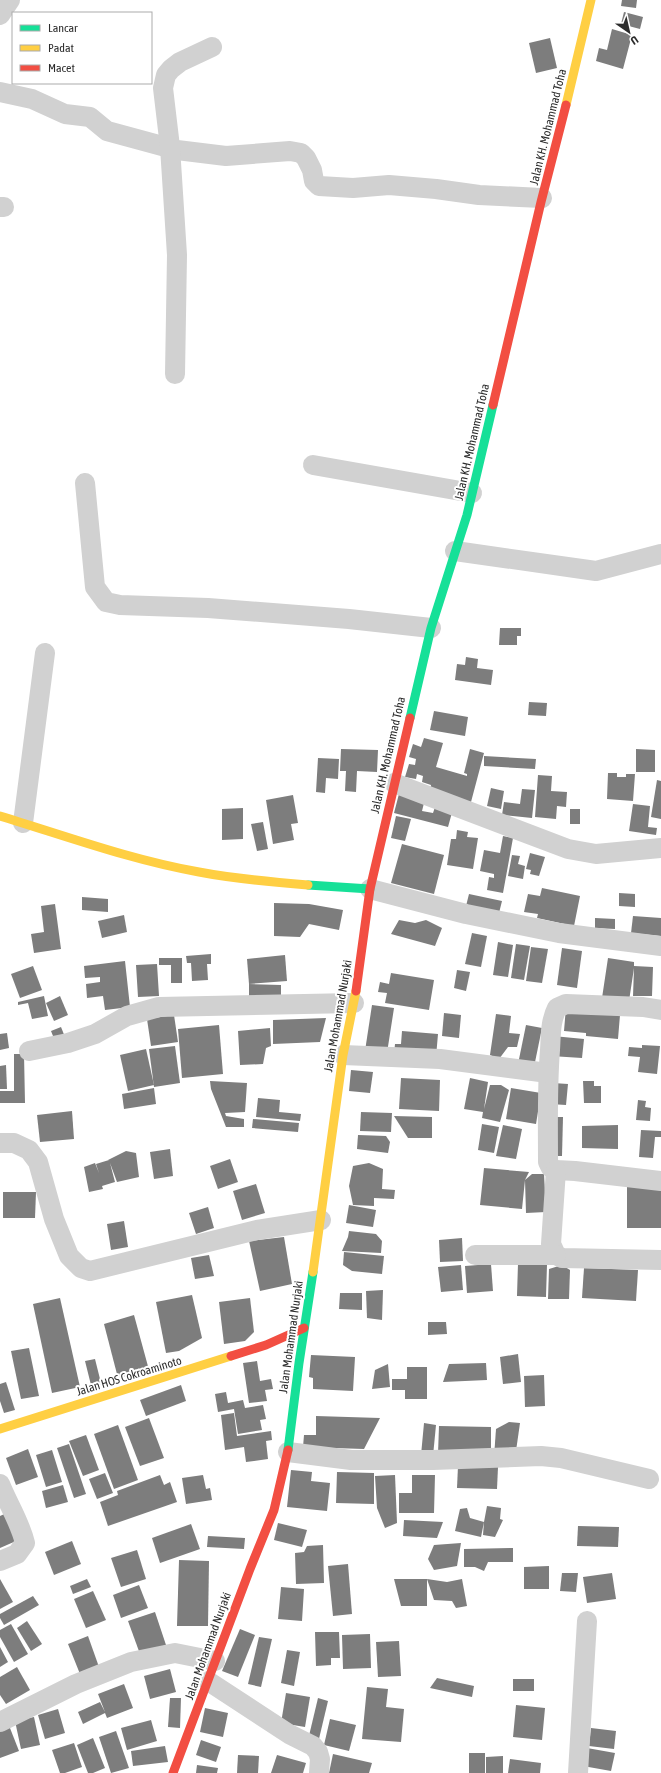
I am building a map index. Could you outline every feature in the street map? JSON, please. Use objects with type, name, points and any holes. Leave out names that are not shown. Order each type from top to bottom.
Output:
[{"type":"street","points":[[0,15],[10,0]]},
{"type":"street","name":"Jalan KH. Mohammad Toha","points":[[370,888],[430,628],[467,515],[542,198],[568,98],[591,0]]},
{"type":"street","points":[[175,374],[177,255],[170,147],[163,88],[166,75],[180,62],[212,47]]},
{"type":"street","points":[[0,92],[32,99],[65,114],[90,117],[107,131],[196,153],[226,156],[290,151],[301,153],[309,164],[314,181],[320,186],[327,188],[389,186],[436,189],[479,195],[542,198]]},
{"type":"street","points":[[313,466],[472,493]]},
{"type":"street","points":[[85,483],[95,587],[106,602],[120,605],[208,608],[349,619],[430,628]]},
{"type":"street","points":[[455,551],[596,571],[661,554]]},
{"type":"street","points":[[23,824],[45,653]]},
{"type":"street","points":[[394,782],[568,849],[596,854],[661,848]]},
{"type":"street","points":[[0,816],[122,853],[198,872],[262,881],[370,888],[466,914],[551,931],[661,946]]},
{"type":"street","name":"Jalan Mohammad Nurjaki","points":[[173,1773],[274,1510],[288,1452],[296,1361],[304,1328],[321,1220],[343,1055],[354,1003],[370,888]]},
{"type":"street","points":[[29,1051],[68,1043],[95,1034],[127,1016],[159,1007],[354,1003]]},
{"type":"street","points":[[661,1010],[643,1007],[566,1004],[557,1008],[552,1018],[548,1073],[548,1162],[551,1168],[556,1170],[575,1170],[661,1181]]},
{"type":"street","points":[[343,1055],[440,1059],[548,1073]]},
{"type":"street","points":[[0,1143],[14,1143],[29,1150],[38,1162],[54,1219],[69,1256],[81,1268],[90,1271],[257,1230],[321,1220]]},
{"type":"street","points":[[556,1170],[551,1244],[556,1255]]},
{"type":"street","points":[[475,1255],[556,1255],[562,1258],[661,1260]]},
{"type":"street","name":"Jalan HOS Cokroaminoto","points":[[0,1429],[266,1345],[304,1328]]},
{"type":"street","points":[[266,1345],[279,1352]]},
{"type":"street","points":[[288,1452],[351,1460],[433,1460],[541,1456],[560,1458],[649,1479]]},
{"type":"street","points":[[0,1484],[6,1501],[22,1530],[24,1542],[17,1554],[0,1561]]},
{"type":"street","points":[[578,1773],[587,1621]]},
{"type":"street","points":[[0,1722],[76,1684],[131,1662],[174,1653],[215,1661]]},
{"type":"street","points":[[208,1681],[289,1734],[313,1746],[318,1752],[320,1759],[319,1773]]},
{"type":"building","points":[[622,0],[637,0],[636,8],[621,6]]},
{"type":"building","points":[[624,12],[643,17],[640,29],[621,24]]},
{"type":"building","points":[[612,29],[632,35],[623,69],[596,61],[599,48],[607,50]]},
{"type":"building","points":[[550,38],[557,68],[536,73],[529,43]]},
{"type":"building","points":[[500,628],[521,628],[521,636],[517,636],[517,645],[499,645]]},
{"type":"building","points":[[466,657],[478,659],[477,668],[493,670],[491,685],[455,680],[457,664],[465,665]]},
{"type":"building","points":[[529,702],[547,703],[546,716],[528,715]]},
{"type":"building","points":[[434,711],[468,717],[465,736],[430,730]]},
{"type":"building","points":[[424,738],[443,743],[436,767],[467,776],[467,774],[464,773],[470,749],[484,753],[471,802],[430,792],[431,785],[422,782],[423,776],[417,774],[416,779],[405,777],[409,764],[415,765],[416,759],[409,757],[413,744],[421,747]]},
{"type":"building","points":[[341,749],[378,750],[377,772],[357,771],[356,792],[345,791],[346,771],[340,771]]},
{"type":"building","points":[[636,749],[655,750],[655,772],[636,772]]},
{"type":"building","points":[[484,756],[536,759],[535,769],[484,766]]},
{"type":"building","points":[[318,758],[339,759],[338,779],[326,778],[325,793],[316,792]]},
{"type":"building","points":[[608,773],[617,773],[617,777],[626,777],[626,774],[635,774],[633,801],[607,799]]},
{"type":"building","points":[[538,775],[552,776],[551,791],[567,792],[566,807],[557,806],[556,819],[535,817]]},
{"type":"building","points":[[657,780],[661,781],[661,819],[651,817]]},
{"type":"building","points":[[491,788],[504,791],[501,809],[487,806]]},
{"type":"building","points":[[522,789],[535,790],[532,818],[502,815],[504,802],[520,804]]},
{"type":"building","points":[[400,790],[424,803],[422,811],[433,813],[436,804],[453,809],[448,827],[394,813]]},
{"type":"building","points":[[293,795],[298,823],[291,824],[294,840],[273,844],[266,800]]},
{"type":"building","points":[[633,804],[650,806],[648,827],[657,828],[656,835],[629,831]]},
{"type":"building","points":[[243,808],[243,839],[222,840],[222,809]]},
{"type":"building","points":[[570,809],[580,809],[580,824],[570,824]]},
{"type":"building","points":[[396,816],[411,819],[405,841],[391,838]]},
{"type":"building","points":[[263,822],[268,849],[257,851],[251,824]]},
{"type":"building","points":[[457,830],[468,832],[467,837],[478,838],[473,869],[447,865],[451,839],[456,839]]},
{"type":"building","points":[[503,836],[513,838],[503,893],[487,890],[489,877],[494,878],[494,874],[480,871],[484,850],[500,853]]},
{"type":"building","points":[[402,844],[444,855],[434,894],[391,883]]},
{"type":"building","points":[[530,853],[545,857],[539,876],[530,874],[531,870],[526,869]]},
{"type":"building","points":[[512,855],[520,856],[518,864],[525,866],[523,879],[508,876]]},
{"type":"building","points":[[542,888],[580,896],[574,926],[537,918],[538,914],[524,912],[528,894],[540,896]]},
{"type":"building","points":[[619,893],[635,894],[635,907],[619,906]]},
{"type":"building","points":[[469,894],[502,901],[498,917],[465,910]]},
{"type":"building","points":[[82,897],[108,899],[108,912],[82,910]]},
{"type":"building","points":[[274,903],[309,904],[343,910],[339,930],[309,924],[300,937],[274,936]]},
{"type":"building","points":[[55,904],[61,949],[34,953],[31,934],[44,932],[41,906]]},
{"type":"building","points":[[124,915],[127,932],[102,938],[98,921]]},
{"type":"building","points":[[633,916],[661,918],[661,936],[631,933]]},
{"type":"building","points":[[595,918],[615,919],[615,929],[595,928]]},
{"type":"building","points":[[399,920],[415,923],[426,920],[442,928],[435,946],[391,934]]},
{"type":"building","points":[[472,933],[487,936],[481,967],[465,964]]},
{"type":"building","points":[[498,942],[513,945],[508,977],[493,975]]},
{"type":"building","points":[[516,944],[530,946],[524,980],[511,978]]},
{"type":"building","points":[[531,947],[548,949],[542,983],[526,981]]},
{"type":"building","points":[[562,948],[582,951],[577,988],[557,985]]},
{"type":"building","points":[[211,954],[211,964],[207,964],[208,980],[192,981],[191,963],[187,963],[186,956]]},
{"type":"building","points":[[285,955],[287,981],[249,984],[247,959]]},
{"type":"building","points":[[159,958],[182,958],[182,983],[171,983],[171,965],[159,965]]},
{"type":"building","points":[[608,958],[634,962],[634,966],[653,967],[652,996],[633,996],[634,968],[629,1001],[602,998]]},
{"type":"building","points":[[125,961],[130,1007],[105,1010],[103,996],[87,998],[86,984],[100,982],[100,977],[85,978],[84,966]]},
{"type":"building","points":[[157,964],[159,996],[138,997],[136,965]]},
{"type":"building","points":[[33,966],[42,990],[20,998],[11,974]]},
{"type":"building","points":[[457,970],[470,972],[466,991],[454,988]]},
{"type":"building","points":[[391,973],[434,980],[429,1010],[385,1003],[387,993],[378,992],[380,982],[389,984]]},
{"type":"building","points":[[249,984],[281,985],[281,1000],[249,1000]]},
{"type":"building","points":[[44,996],[48,1016],[32,1019],[28,1003],[18,1005],[18,1002]]},
{"type":"building","points":[[60,996],[68,1015],[54,1021],[46,1003]]},
{"type":"building","points":[[372,1005],[394,1008],[387,1053],[365,1051]]},
{"type":"building","points":[[566,1007],[620,1015],[618,1039],[586,1036],[586,1033],[564,1031]]},
{"type":"building","points":[[444,1013],[461,1015],[459,1038],[442,1036]]},
{"type":"building","points":[[496,1014],[511,1016],[509,1033],[520,1034],[517,1047],[508,1047],[499,1059],[490,1055]]},
{"type":"building","points":[[174,1015],[178,1042],[151,1046],[147,1019]]},
{"type":"building","points":[[326,1018],[320,1042],[273,1044],[273,1020]]},
{"type":"building","points":[[219,1025],[223,1074],[182,1078],[178,1029]]},
{"type":"building","points":[[526,1025],[542,1028],[534,1067],[518,1064]]},
{"type":"building","points":[[61,1027],[65,1037],[55,1041],[51,1031]]},
{"type":"building","points":[[270,1028],[271,1046],[266,1048],[263,1064],[240,1065],[238,1031]]},
{"type":"building","points":[[402,1031],[438,1034],[436,1057],[394,1054],[395,1044],[401,1044]]},
{"type":"building","points":[[7,1033],[9,1048],[0,1050],[0,1034]]},
{"type":"building","points":[[553,1036],[584,1039],[582,1058],[551,1056]]},
{"type":"building","points":[[642,1045],[660,1046],[657,1074],[638,1072],[640,1057],[628,1056],[629,1047],[642,1048]]},
{"type":"building","points":[[175,1046],[180,1083],[154,1087],[149,1049]]},
{"type":"building","points":[[146,1049],[154,1085],[128,1091],[120,1055]]},
{"type":"building","points":[[14,1054],[24,1054],[25,1103],[0,1103],[0,1091],[14,1091]]},
{"type":"building","points":[[6,1065],[7,1089],[0,1089],[0,1066]]},
{"type":"building","points":[[351,1070],[373,1072],[370,1093],[349,1091]]},
{"type":"building","points":[[401,1078],[440,1080],[439,1111],[399,1109]]},
{"type":"building","points":[[470,1078],[488,1082],[484,1109],[490,1085],[501,1085],[509,1090],[500,1122],[482,1118],[483,1112],[464,1109]]},
{"type":"building","points":[[210,1081],[247,1083],[245,1112],[225,1113],[226,1116],[244,1119],[244,1127],[226,1127],[211,1089]]},
{"type":"building","points":[[583,1081],[594,1081],[594,1086],[601,1086],[601,1103],[584,1103]]},
{"type":"building","points":[[553,1083],[568,1084],[566,1105],[550,1104]]},
{"type":"building","points":[[154,1088],[156,1104],[124,1109],[122,1094]]},
{"type":"building","points":[[511,1088],[541,1093],[536,1124],[506,1119]]},
{"type":"building","points":[[258,1098],[280,1100],[279,1112],[301,1114],[300,1121],[256,1117]]},
{"type":"building","points":[[638,1100],[646,1101],[645,1107],[651,1108],[650,1121],[636,1120]]},
{"type":"building","points":[[72,1111],[74,1139],[40,1142],[37,1115]]},
{"type":"building","points":[[361,1112],[392,1113],[391,1132],[360,1131]]},
{"type":"building","points":[[394,1116],[432,1117],[432,1138],[408,1138]]},
{"type":"building","points":[[552,1117],[563,1117],[562,1156],[551,1156]]},
{"type":"building","points":[[253,1119],[299,1123],[298,1132],[252,1128]]},
{"type":"building","points":[[482,1124],[499,1127],[494,1153],[478,1150]]},
{"type":"building","points":[[503,1125],[522,1129],[516,1159],[496,1156]]},
{"type":"building","points":[[618,1125],[618,1149],[582,1148],[582,1126]]},
{"type":"building","points":[[641,1130],[661,1131],[661,1137],[655,1137],[653,1158],[639,1157]]},
{"type":"building","points":[[358,1135],[386,1136],[390,1142],[388,1153],[357,1149]]},
{"type":"building","points":[[170,1149],[173,1176],[154,1179],[150,1152]]},
{"type":"building","points":[[126,1151],[136,1153],[139,1177],[117,1182],[110,1163],[115,1182],[102,1186],[103,1189],[89,1192],[84,1167],[95,1163],[99,1173],[96,1164],[109,1160]]},
{"type":"building","points":[[230,1159],[238,1182],[218,1189],[210,1166]]},
{"type":"building","points":[[369,1163],[383,1169],[382,1189],[395,1190],[394,1199],[374,1198],[374,1206],[353,1205],[349,1186],[353,1166]]},
{"type":"building","points":[[484,1168],[529,1172],[525,1180],[522,1209],[480,1205]]},
{"type":"building","points":[[532,1174],[544,1174],[546,1212],[526,1213],[525,1180]]},
{"type":"building","points":[[256,1184],[265,1213],[242,1220],[233,1191]]},
{"type":"building","points":[[627,1186],[661,1186],[661,1228],[627,1228]]},
{"type":"building","points":[[3,1192],[36,1192],[35,1218],[3,1218]]},
{"type":"building","points":[[349,1205],[376,1210],[373,1227],[346,1223]]},
{"type":"building","points":[[208,1207],[214,1228],[196,1234],[189,1213]]},
{"type":"building","points":[[124,1221],[128,1247],[111,1250],[107,1224]]},
{"type":"building","points":[[349,1231],[376,1234],[382,1241],[381,1253],[342,1251]]},
{"type":"building","points":[[284,1237],[292,1284],[260,1291],[249,1241]]},
{"type":"building","points":[[462,1238],[463,1261],[440,1262],[439,1240]]},
{"type":"building","points":[[344,1252],[384,1256],[382,1274],[352,1271],[343,1265]]},
{"type":"building","points":[[209,1255],[214,1276],[195,1279],[191,1258]]},
{"type":"building","points":[[518,1263],[547,1264],[546,1297],[517,1296]]},
{"type":"building","points":[[491,1264],[493,1291],[467,1293],[465,1266]]},
{"type":"building","points":[[461,1265],[463,1290],[441,1292],[438,1267]]},
{"type":"building","points":[[562,1265],[570,1270],[569,1299],[548,1299],[549,1269]]},
{"type":"building","points":[[584,1268],[638,1270],[636,1301],[582,1298]]},
{"type":"building","points":[[383,1290],[382,1320],[367,1318],[366,1291]]},
{"type":"building","points":[[340,1293],[362,1293],[362,1310],[339,1309]]},
{"type":"building","points":[[192,1295],[202,1338],[179,1351],[166,1353],[156,1302]]},
{"type":"building","points":[[60,1298],[80,1387],[52,1393],[33,1304]]},
{"type":"building","points":[[250,1298],[254,1332],[245,1341],[224,1344],[219,1302]]},
{"type":"building","points":[[134,1315],[149,1370],[118,1378],[104,1324]]},
{"type":"building","points":[[428,1322],[446,1322],[447,1334],[428,1335]]},
{"type":"building","points":[[29,1348],[39,1396],[21,1399],[11,1351]]},
{"type":"building","points":[[518,1354],[521,1382],[503,1384],[500,1357]]},
{"type":"building","points":[[311,1355],[355,1357],[353,1391],[313,1389],[313,1378],[309,1377]]},
{"type":"building","points":[[95,1359],[102,1387],[92,1389],[85,1361]]},
{"type":"building","points":[[257,1361],[260,1381],[271,1379],[273,1389],[265,1390],[267,1401],[249,1403],[243,1363]]},
{"type":"building","points":[[486,1363],[487,1380],[443,1382],[449,1364]]},
{"type":"building","points":[[388,1364],[390,1387],[372,1389],[375,1370]]},
{"type":"building","points":[[407,1367],[427,1367],[427,1399],[405,1399],[405,1390],[392,1390],[392,1379],[407,1379]]},
{"type":"building","points":[[544,1375],[545,1406],[525,1407],[524,1376]]},
{"type":"building","points":[[6,1382],[15,1410],[4,1413],[0,1401],[0,1384]]},
{"type":"building","points":[[181,1385],[186,1401],[146,1416],[140,1400]]},
{"type":"building","points":[[226,1392],[228,1403],[243,1400],[245,1408],[263,1405],[266,1419],[260,1420],[262,1430],[238,1434],[234,1409],[218,1412],[215,1394]]},
{"type":"building","points":[[234,1413],[237,1436],[271,1431],[272,1440],[266,1441],[268,1459],[246,1462],[244,1447],[225,1450],[221,1415]]},
{"type":"building","points":[[316,1416],[380,1418],[364,1449],[303,1447],[304,1435],[316,1435]]},
{"type":"building","points":[[149,1418],[164,1458],[140,1466],[125,1427]]},
{"type":"building","points":[[509,1422],[520,1423],[516,1451],[494,1457],[496,1429]]},
{"type":"building","points":[[424,1423],[436,1425],[433,1456],[421,1455]]},
{"type":"building","points":[[118,1425],[138,1480],[114,1489],[94,1434]]},
{"type":"building","points":[[439,1426],[491,1427],[491,1455],[438,1454]]},
{"type":"building","points":[[86,1435],[99,1470],[83,1476],[69,1441]]},
{"type":"building","points":[[69,1444],[86,1494],[74,1498],[57,1448]]},
{"type":"building","points":[[28,1449],[38,1477],[16,1485],[6,1458]]},
{"type":"building","points":[[52,1450],[62,1482],[46,1487],[36,1455]]},
{"type":"building","points":[[458,1466],[498,1467],[497,1489],[457,1488]]},
{"type":"building","points":[[291,1470],[312,1472],[311,1481],[330,1483],[327,1511],[287,1507]]},
{"type":"building","points":[[337,1472],[374,1473],[374,1504],[336,1503]]},
{"type":"building","points":[[105,1473],[113,1493],[97,1499],[89,1479]]},
{"type":"building","points":[[160,1475],[164,1485],[170,1482],[177,1502],[108,1526],[100,1502],[118,1495],[117,1491]]},
{"type":"building","points":[[203,1475],[206,1489],[210,1488],[212,1500],[186,1504],[182,1478]]},
{"type":"building","points":[[395,1475],[397,1523],[385,1528],[377,1508],[375,1476]]},
{"type":"building","points":[[412,1475],[435,1475],[434,1513],[399,1513],[399,1493],[412,1493]]},
{"type":"building","points":[[63,1485],[68,1502],[46,1508],[42,1491]]},
{"type":"building","points":[[487,1506],[501,1508],[500,1519],[503,1520],[495,1537],[483,1535]]},
{"type":"building","points":[[467,1508],[470,1518],[484,1522],[481,1537],[455,1531],[460,1509]]},
{"type":"building","points":[[11,1511],[23,1538],[0,1548],[0,1516]]},
{"type":"building","points":[[404,1520],[443,1522],[437,1538],[403,1536]]},
{"type":"building","points":[[278,1523],[307,1530],[302,1547],[274,1540]]},
{"type":"building","points":[[191,1524],[200,1549],[160,1563],[152,1538]]},
{"type":"building","points":[[578,1526],[619,1527],[618,1547],[577,1546]]},
{"type":"building","points":[[208,1536],[245,1538],[244,1549],[207,1547]]},
{"type":"building","points":[[72,1541],[81,1564],[54,1575],[45,1552]]},
{"type":"building","points":[[461,1543],[457,1566],[434,1570],[428,1559],[434,1545]]},
{"type":"building","points":[[323,1545],[324,1583],[296,1584],[295,1553],[304,1552],[307,1546]]},
{"type":"building","points":[[513,1548],[513,1562],[488,1562],[484,1571],[475,1567],[464,1567],[464,1549]]},
{"type":"building","points":[[137,1550],[146,1579],[121,1587],[111,1558]]},
{"type":"building","points":[[179,1560],[209,1561],[208,1626],[177,1626]]},
{"type":"building","points":[[348,1564],[352,1614],[333,1616],[328,1566]]},
{"type":"building","points":[[549,1566],[549,1589],[524,1589],[524,1567]]},
{"type":"building","points":[[562,1573],[578,1573],[576,1592],[560,1591]]},
{"type":"building","points":[[612,1573],[616,1599],[587,1603],[583,1577]]},
{"type":"building","points":[[0,1579],[13,1602],[0,1609]]},
{"type":"building","points":[[87,1579],[91,1587],[73,1594],[70,1586]]},
{"type":"building","points":[[394,1579],[427,1579],[427,1606],[401,1606]]},
{"type":"building","points":[[427,1579],[447,1582],[462,1579],[467,1606],[456,1608],[452,1601],[434,1600]]},
{"type":"building","points":[[139,1585],[148,1608],[121,1618],[113,1595]]},
{"type":"building","points":[[281,1587],[304,1589],[302,1621],[278,1619]]},
{"type":"building","points":[[93,1591],[106,1620],[86,1628],[74,1599]]},
{"type":"building","points":[[33,1596],[39,1605],[4,1625],[0,1618],[0,1614]]},
{"type":"building","points":[[155,1612],[166,1645],[140,1654],[128,1621]]},
{"type":"building","points":[[27,1621],[42,1644],[31,1651],[17,1628]]},
{"type":"building","points":[[11,1624],[28,1654],[14,1662],[0,1637],[0,1630]]},
{"type":"building","points":[[240,1629],[255,1635],[238,1677],[222,1671]]},
{"type":"building","points":[[315,1632],[339,1632],[340,1658],[331,1658],[331,1665],[316,1666]]},
{"type":"building","points":[[370,1634],[371,1668],[343,1669],[342,1635]]},
{"type":"building","points":[[88,1636],[99,1667],[80,1674],[68,1644]]},
{"type":"building","points":[[259,1637],[272,1639],[261,1687],[248,1684]]},
{"type":"building","points":[[399,1641],[401,1676],[378,1677],[376,1642]]},
{"type":"building","points":[[0,1647],[8,1662],[0,1667]]},
{"type":"building","points":[[287,1650],[300,1652],[294,1686],[281,1683]]},
{"type":"building","points":[[17,1667],[30,1690],[6,1704],[0,1695],[0,1677]]},
{"type":"building","points":[[170,1669],[176,1692],[150,1699],[144,1676]]},
{"type":"building","points":[[437,1678],[474,1686],[472,1697],[430,1688]]},
{"type":"building","points":[[513,1679],[534,1679],[534,1691],[513,1691]]},
{"type":"building","points":[[124,1684],[133,1708],[107,1718],[105,1713],[83,1724],[78,1712],[100,1702],[105,1712],[98,1694]]},
{"type":"building","points":[[367,1687],[388,1689],[386,1707],[404,1709],[401,1742],[362,1739]]},
{"type":"building","points":[[286,1693],[310,1697],[305,1727],[281,1723]]},
{"type":"building","points":[[170,1698],[181,1698],[180,1728],[168,1727]]},
{"type":"building","points":[[318,1698],[328,1701],[318,1743],[308,1740]]},
{"type":"building","points":[[516,1705],[545,1708],[542,1740],[513,1737]]},
{"type":"building","points":[[205,1708],[228,1713],[223,1737],[200,1732]]},
{"type":"building","points":[[58,1709],[65,1733],[45,1739],[38,1715]]},
{"type":"building","points":[[34,1717],[40,1745],[21,1749],[15,1721]]},
{"type":"building","points":[[330,1719],[356,1725],[349,1751],[324,1745]]},
{"type":"building","points":[[151,1720],[157,1741],[127,1750],[121,1728]]},
{"type":"building","points":[[8,1723],[19,1751],[0,1758],[0,1726]]},
{"type":"building","points":[[591,1728],[616,1731],[614,1749],[589,1746]]},
{"type":"building","points":[[116,1731],[129,1768],[111,1773],[99,1737]]},
{"type":"building","points":[[93,1738],[105,1768],[93,1773],[88,1773],[77,1745]]},
{"type":"building","points":[[201,1740],[221,1747],[216,1762],[196,1755]]},
{"type":"building","points":[[74,1743],[82,1767],[65,1773],[60,1773],[52,1750]]},
{"type":"building","points":[[165,1746],[168,1762],[133,1766],[131,1751]]},
{"type":"building","points":[[587,1748],[615,1753],[611,1771],[583,1766]]},
{"type":"building","points":[[469,1753],[485,1753],[485,1773],[469,1773]]},
{"type":"building","points":[[333,1754],[372,1763],[369,1773],[329,1773]]},
{"type":"building","points":[[238,1755],[259,1756],[258,1773],[237,1773]]},
{"type":"building","points":[[277,1755],[306,1763],[303,1773],[271,1773]]},
{"type":"building","points":[[503,1756],[503,1773],[486,1773],[486,1757]]},
{"type":"building","points":[[510,1759],[541,1763],[540,1773],[508,1773]]},
{"type":"building","points":[[197,1765],[218,1768],[217,1773],[196,1773]]},
{"type":"traffic: fast","points":[[410,718],[431,628],[467,515],[493,405]]},
{"type":"traffic: fast","points":[[308,885],[370,889]]},
{"type":"traffic: fast","points":[[288,1450],[299,1363],[313,1272]]},
{"type":"traffic: slow","points":[[566,105],[591,0]]},
{"type":"traffic: slow","points":[[0,816],[99,847],[174,867],[240,878],[308,885]]},
{"type":"traffic: slow","points":[[313,1272],[343,1055],[356,991]]},
{"type":"traffic: slow","points":[[0,1429],[231,1356]]},
{"type":"traffic: jam","points":[[493,405],[541,202],[566,105]]},
{"type":"traffic: jam","points":[[356,991],[370,889],[410,718]]},
{"type":"traffic: jam","points":[[231,1356],[266,1345],[304,1328]]},
{"type":"traffic: jam","points":[[173,1773],[250,1569],[274,1510],[288,1450]]}]
